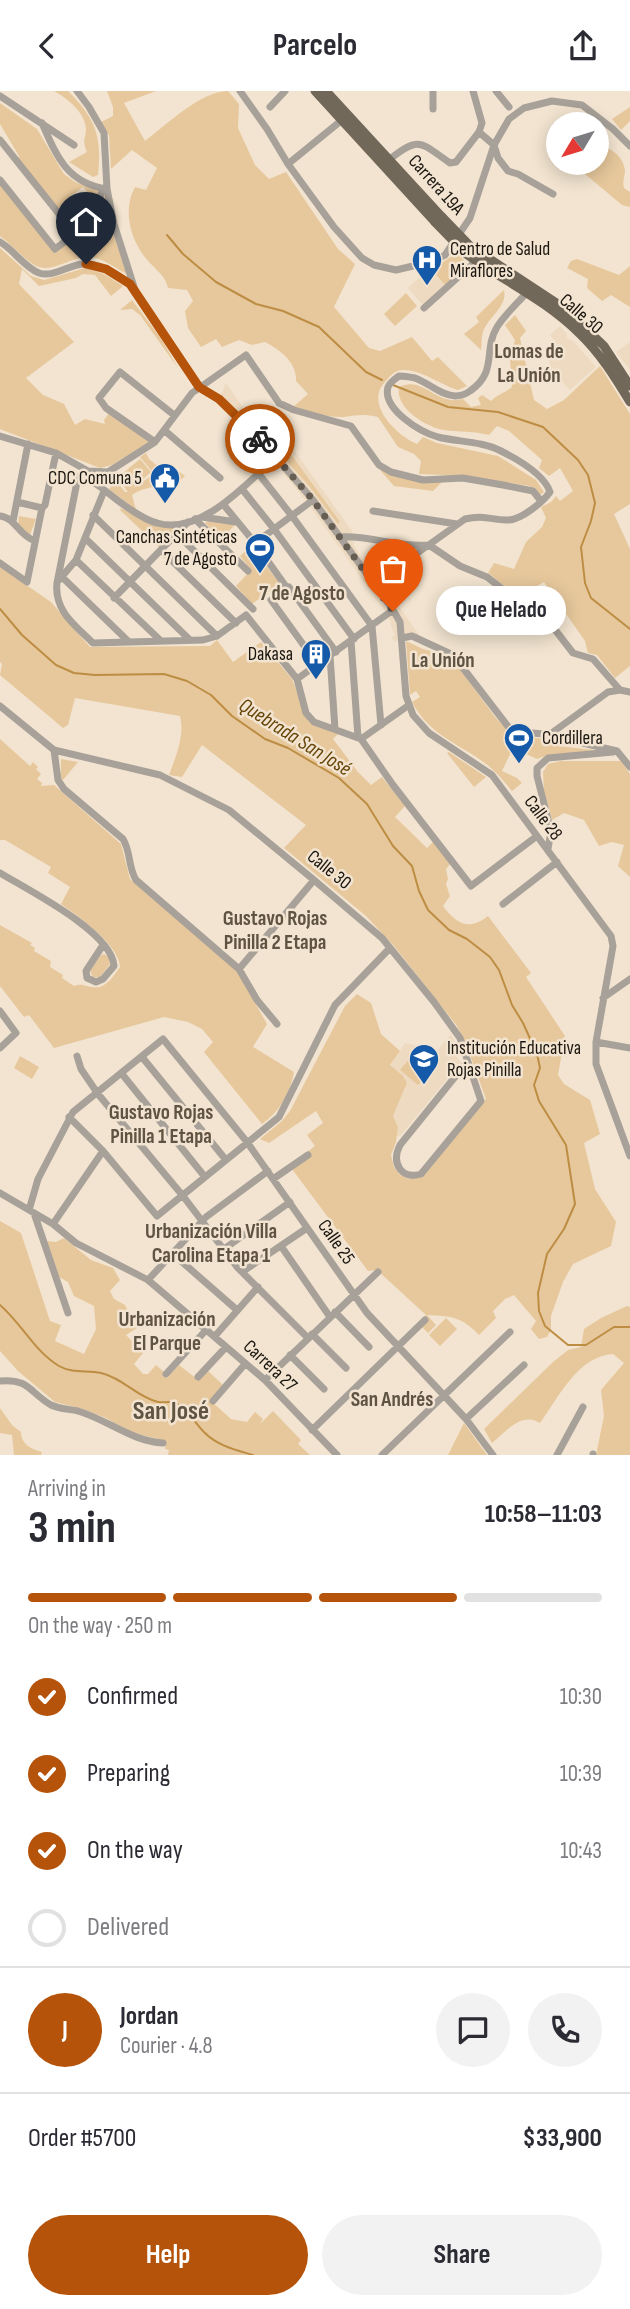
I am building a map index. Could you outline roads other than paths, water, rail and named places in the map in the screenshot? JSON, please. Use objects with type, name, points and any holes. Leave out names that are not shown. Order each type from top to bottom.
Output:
[{"type":"main road","name":"Carrera 19A","points":[[315,91],[477,261],[529,290]]},
{"type":"main road","name":"Carrera 19A","points":[[326,91],[390,159],[438,220]]},
{"type":"main road","name":"Carrera 19A","points":[[467,249],[529,290]]},
{"type":"main road","name":"Calle 30","points":[[529,290],[564,308],[588,329],[604,346],[630,386]]},
{"type":"main road","name":"Calle 30","points":[[529,290],[579,332],[603,359],[630,402]]},
{"type":"street","points":[[77,91],[104,133],[105,189],[136,293]]},
{"type":"street","points":[[240,91],[334,227],[362,258],[374,265],[396,270],[430,262],[445,255],[470,218],[494,145],[509,119],[524,108],[552,101],[582,105],[630,146]]},
{"type":"street","points":[[270,107],[285,91]]},
{"type":"street","points":[[433,91],[433,109]]},
{"type":"street","points":[[390,159],[405,146],[415,143],[424,145],[450,163],[456,162],[479,132],[482,123],[473,91]]},
{"type":"street","points":[[496,91],[509,107]]},
{"type":"street","points":[[0,96],[74,145]]},
{"type":"street","points":[[288,164],[342,120]]},
{"type":"street","points":[[42,123],[61,165],[72,176],[105,189]]},
{"type":"street","points":[[479,132],[494,145],[498,158],[508,170],[553,194]]},
{"type":"street","points":[[0,140],[75,234],[55,249],[0,180]]},
{"type":"street","points":[[69,226],[97,205],[105,189]]},
{"type":"street","points":[[0,242],[40,273],[49,274],[86,264],[106,269],[130,284],[199,387],[219,399],[276,457],[313,500],[412,636],[453,655],[510,729],[617,751],[630,767]]},
{"type":"street","points":[[424,308],[477,261]]},
{"type":"street","points":[[374,584],[457,524],[477,516],[509,520],[519,517],[550,492],[541,477],[500,450],[418,430],[389,402],[387,389],[399,376],[416,378],[441,392],[456,396],[466,394],[484,378],[496,328],[529,290]]},
{"type":"street","points":[[0,446],[1,436],[56,453],[88,471],[108,472],[155,442],[199,387],[246,355],[279,403],[351,426],[379,465],[391,472],[423,480],[463,478],[503,485],[533,491],[541,501]]},
{"type":"street","points":[[155,442],[106,408],[99,398],[120,372],[174,415]]},
{"type":"street","points":[[164,431],[220,478]]},
{"type":"street","points":[[28,444],[13,521],[25,537],[35,541]]},
{"type":"street","points":[[0,563],[27,582],[56,453]]},
{"type":"street","points":[[114,597],[177,534],[195,519],[223,504],[276,457]]},
{"type":"street","points":[[88,471],[93,483]]},
{"type":"street","points":[[258,473],[372,626],[381,725]]},
{"type":"street","points":[[236,522],[195,519],[178,524],[158,524],[136,514],[93,483],[78,477],[56,593],[61,610],[93,643],[204,640],[217,636],[246,614],[297,679],[306,713],[314,722],[360,738]]},
{"type":"street","points":[[242,489],[274,529],[352,640],[360,738],[471,886],[537,836]]},
{"type":"street","points":[[60,580],[76,560],[104,491]]},
{"type":"street","points":[[255,543],[313,500]]},
{"type":"street","points":[[17,502],[42,507]]},
{"type":"street","points":[[223,504],[288,587],[333,654],[335,729]]},
{"type":"street","points":[[373,511],[457,524]]},
{"type":"street","points":[[93,515],[217,636]]},
{"type":"street","points":[[0,516],[13,521]]},
{"type":"street","points":[[195,519],[248,571]]},
{"type":"street","points":[[177,534],[253,609]]},
{"type":"street","points":[[340,537],[351,536],[416,547],[429,545],[460,566],[486,577],[510,595],[529,596],[573,653],[593,659],[620,690]]},
{"type":"street","points":[[85,538],[190,640]]},
{"type":"street","points":[[162,550],[236,623]]},
{"type":"street","points":[[76,560],[160,641]]},
{"type":"street","points":[[60,580],[128,641]]},
{"type":"street","points":[[271,600],[318,665]]},
{"type":"street","points":[[297,679],[393,611]]},
{"type":"street","points":[[360,738],[408,705],[400,622]]},
{"type":"street","points":[[402,638],[412,636]]},
{"type":"street","points":[[549,735],[608,692],[630,692]]},
{"type":"street","name":"Calle 28","points":[[408,705],[415,718],[429,733],[492,775],[611,936],[613,946],[596,1042],[597,1072],[629,1153]]},
{"type":"street","name":"Calle 30","points":[[0,706],[54,750],[160,775],[229,810],[363,920],[390,948],[454,1028],[463,1045],[481,1101],[421,1174],[404,1173],[396,1163],[397,1151],[467,1062]]},
{"type":"street","points":[[54,750],[58,780],[64,789],[123,839],[127,846],[131,872],[136,880],[239,969],[257,1000],[276,1024]]},
{"type":"street","points":[[547,849],[551,831],[537,768],[548,758],[617,751]]},
{"type":"street","points":[[503,904],[557,862]]},
{"type":"street","points":[[0,873],[79,921],[103,945],[113,958],[114,966],[103,979],[96,982],[87,978],[86,971],[103,945]]},
{"type":"street","points":[[239,969],[314,880]]},
{"type":"street","points":[[69,1117],[103,1151],[157,1216],[279,1117],[335,1006],[390,948]]},
{"type":"street","points":[[603,998],[630,979]]},
{"type":"street","points":[[0,1011],[16,1033],[0,1048]]},
{"type":"street","name":"Calle 25","points":[[142,1057],[163,1039],[247,1142],[366,1313],[466,1419],[493,1455]]},
{"type":"street","points":[[596,1042],[630,1048]]},
{"type":"street","points":[[76,1056],[98,1094],[242,1272],[346,1368]]},
{"type":"street","points":[[68,1313],[31,1211],[38,1179],[69,1117],[78,1107],[142,1057],[226,1160]]},
{"type":"street","points":[[122,1074],[205,1177]]},
{"type":"street","points":[[52,1224],[103,1151]]},
{"type":"street","points":[[273,1179],[308,1155]]},
{"type":"street","points":[[148,1280],[206,1217],[268,1171]]},
{"type":"street","name":"Carrera 27","points":[[0,1193],[52,1224],[76,1243],[148,1280],[265,1380],[337,1455]]},
{"type":"street","points":[[224,1249],[290,1202]]},
{"type":"street","points":[[242,1272],[307,1228]]},
{"type":"street","points":[[281,1246],[332,1314],[369,1347]]},
{"type":"street","points":[[173,1254],[237,1310]]},
{"type":"street","points":[[265,1380],[377,1272]]},
{"type":"street","points":[[215,1336],[258,1287]]},
{"type":"street","points":[[312,1430],[425,1319]]},
{"type":"street","points":[[166,1374],[207,1329]]},
{"type":"street","points":[[382,1455],[510,1332]]},
{"type":"street","points":[[198,1377],[226,1347]]},
{"type":"street","points":[[290,1355],[324,1389]]},
{"type":"street","points":[[213,1401],[245,1364]]},
{"type":"street","points":[[466,1419],[524,1365]]},
{"type":"street","points":[[0,1381],[22,1382],[52,1406],[78,1411],[104,1421],[129,1436],[163,1443]]},
{"type":"street","points":[[557,1455],[583,1407]]},
{"type":"waterway","points":[[167,235],[183,254],[216,282],[256,304],[283,311],[319,327],[366,372],[382,380]]},
{"type":"waterway","points":[[393,385],[448,407],[498,412],[543,427],[578,460],[588,475],[595,503],[581,547],[585,583],[591,598],[630,629]]},
{"type":"waterway","name":"Quebrada San José","points":[[0,609],[22,635],[56,665],[74,673],[164,674],[187,681],[211,695],[232,716],[265,739],[288,748],[339,778],[367,804],[393,846],[412,866],[428,910],[449,930],[467,939],[490,957],[499,970],[512,1005],[537,1054],[540,1068],[534,1085],[539,1101],[566,1145],[575,1204],[564,1229],[547,1254],[538,1293],[539,1311],[545,1326],[568,1345],[586,1345],[614,1327],[630,1327]]},
{"type":"waterway","points":[[0,1305],[42,1353],[59,1366],[109,1375],[150,1400],[175,1403],[210,1437],[228,1447],[253,1455]]},
{"type":"place","name":"Centro de Salud Miraflores","points":[[427,287]]},
{"type":"place","name":"CDC Comuna 5","points":[[165,505]]},
{"type":"place","name":"Canchas Sintéticas 7 de Agosto","points":[[260,575]]},
{"type":"place","name":"Que Helado","points":[[393,611]]},
{"type":"place","name":"Dakasa","points":[[316,681]]},
{"type":"place","name":"Cordillera","points":[[519,765]]},
{"type":"place","name":"Institución Educativa Rojas Pinilla","points":[[424,1086]]},
{"type":"district","name":"Lomas de La Unión","points":[[529,363]]},
{"type":"district","name":"7 de Agosto","points":[[302,593]]},
{"type":"district","name":"La Unión","points":[[443,660]]},
{"type":"district","name":"Gustavo Rojas Pinilla 2 Etapa","points":[[275,930]]},
{"type":"district","name":"Gustavo Rojas Pinilla 1 Etapa","points":[[161,1124]]},
{"type":"district","name":"Urbanización Villa Carolina Etapa 1","points":[[211,1243]]},
{"type":"district","name":"Urbanización El Parque","points":[[167,1331]]},
{"type":"district","name":"San Andrés","points":[[392,1399]]},
{"type":"district","name":"San José","points":[[171,1411]]}]
